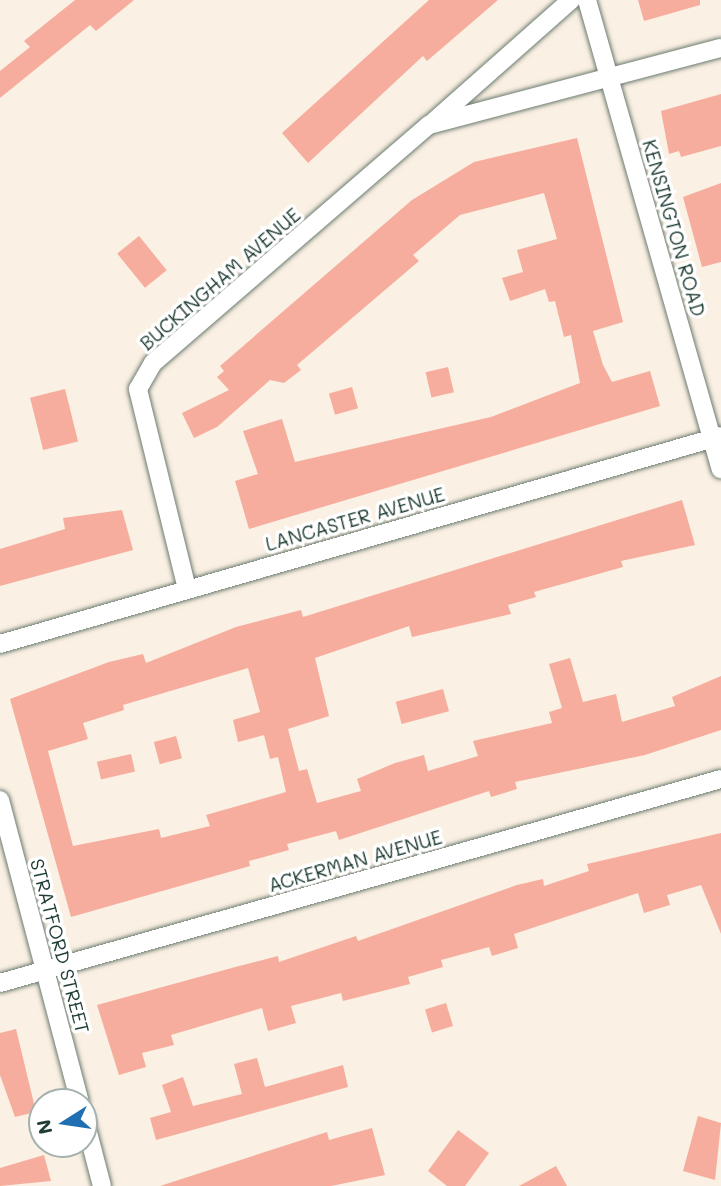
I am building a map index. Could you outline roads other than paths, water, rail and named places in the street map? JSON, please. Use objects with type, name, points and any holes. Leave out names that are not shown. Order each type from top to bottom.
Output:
[{"type":"street","name":"BUCKINGHAM AVENUE","points":[[187,589],[157,478],[140,380],[571,0]]},
{"type":"street","name":"KENSINGTON ROAD","points":[[587,0],[717,437],[721,469]]},
{"type":"street","name":"BUCKINGHAM AVENUE","points":[[429,125],[610,80],[721,48]]},
{"type":"street","name":"LANCASTER AVENUE","points":[[0,643],[717,437]]},
{"type":"street","name":"ACKERMAN AVENUE","points":[[0,983],[721,779]]},
{"type":"street","name":"STRATFORD STREET","points":[[0,800],[76,1088]]},
{"type":"street","points":[[95,1158],[102,1186]]}]
